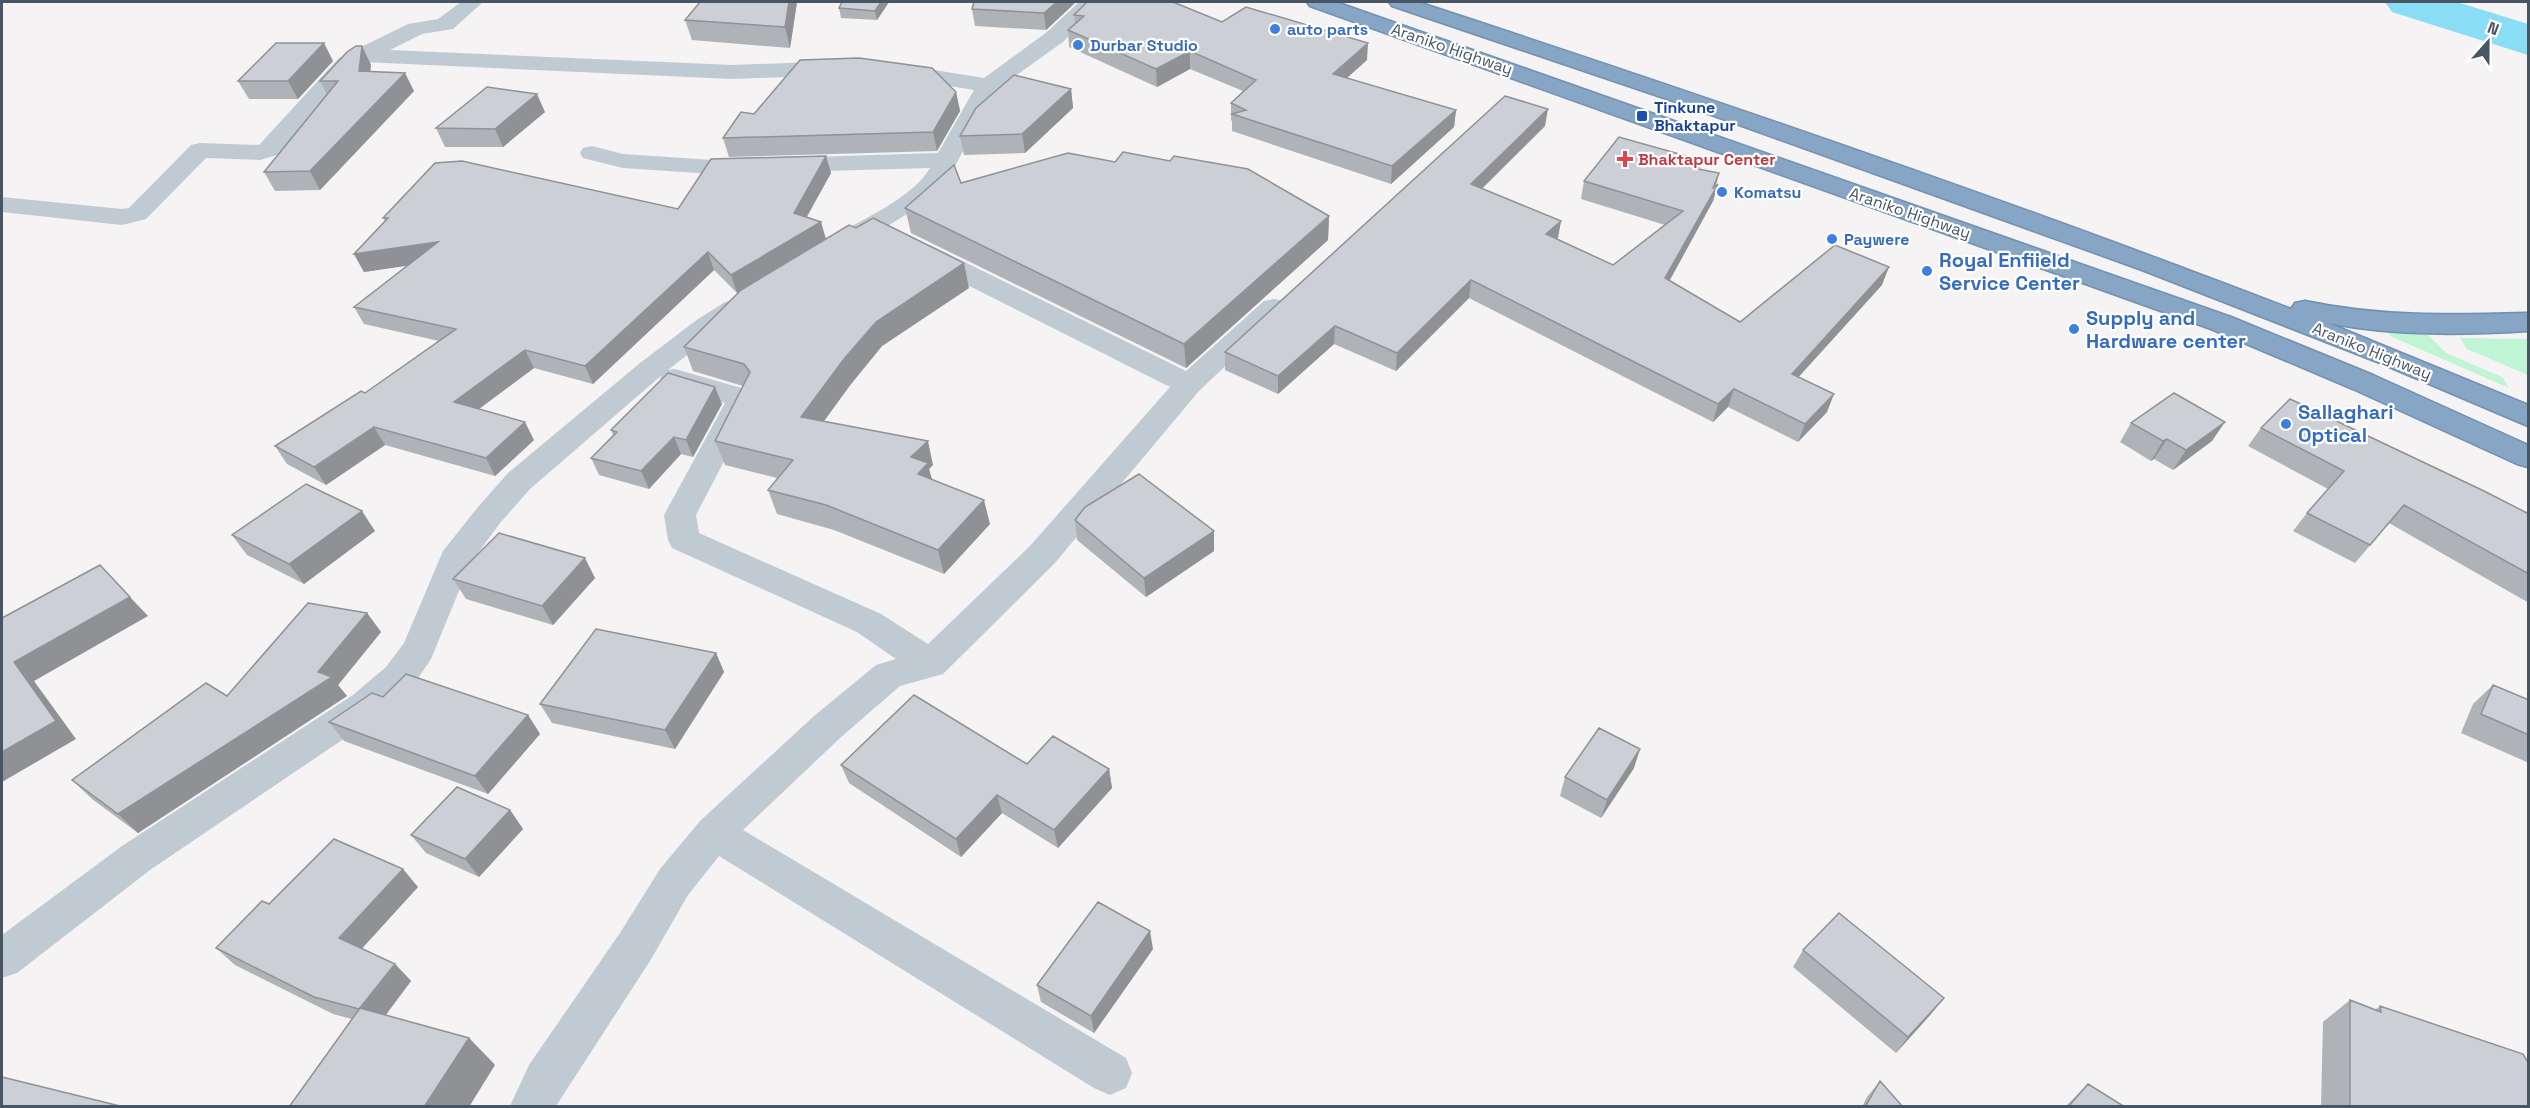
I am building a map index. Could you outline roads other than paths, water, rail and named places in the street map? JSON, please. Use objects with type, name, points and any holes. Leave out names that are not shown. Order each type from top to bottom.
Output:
[{"type":"highway","name":"Araniko Highway","points":[[1317,2],[2221,323],[2363,382],[2529,457]]},
{"type":"highway","name":"Araniko Highway","points":[[1399,2],[1675,94],[2151,264],[2390,357],[2529,416]]},
{"type":"highway","points":[[2151,264],[2314,312],[2430,324],[2529,322]]},
{"type":"street","points":[[2,205],[122,217],[137,214],[200,150],[260,153],[268,150],[347,63],[416,29],[445,24],[473,2]]},
{"type":"street","points":[[819,256],[916,198],[935,181],[987,85],[1055,37],[1091,2]]},
{"type":"street","points":[[360,55],[733,72],[869,68],[987,85]]},
{"type":"street","points":[[592,153],[623,161],[713,167],[946,160]]},
{"type":"street","points":[[870,225],[1189,384]]},
{"type":"street","points":[[532,1107],[544,1081],[635,947],[674,882],[714,833],[827,727],[889,675],[930,664],[1042,555],[1189,384],[1293,290]]},
{"type":"street","points":[[2,959],[136,858],[366,705],[399,677],[419,649],[455,560],[489,515],[519,481],[650,370],[708,325],[759,294]]},
{"type":"street","points":[[650,370],[742,398],[680,515],[684,540],[869,623],[930,664]]},
{"type":"street","points":[[714,833],[1110,1073]]},
{"type":"waterway","points":[[2409,2],[2528,40]]},
{"type":"place","name":"auto parts","points":[[1275,29]]},
{"type":"place","name":"Durbar Studio","points":[[1078,45]]},
{"type":"place","name":"Tinkune Bhaktapur","points":[[1642,116]]},
{"type":"place","name":"Bhaktapur Center","points":[[1625,159]]},
{"type":"place","name":"Komatsu","points":[[1722,192]]},
{"type":"place","name":"Paywere","points":[[1832,239]]},
{"type":"place","name":"Royal Enfiield Service Center","points":[[1927,271]]},
{"type":"place","name":"Supply and Hardware center","points":[[2074,329]]},
{"type":"place","name":"Sallaghari Optical","points":[[2286,424]]}]
